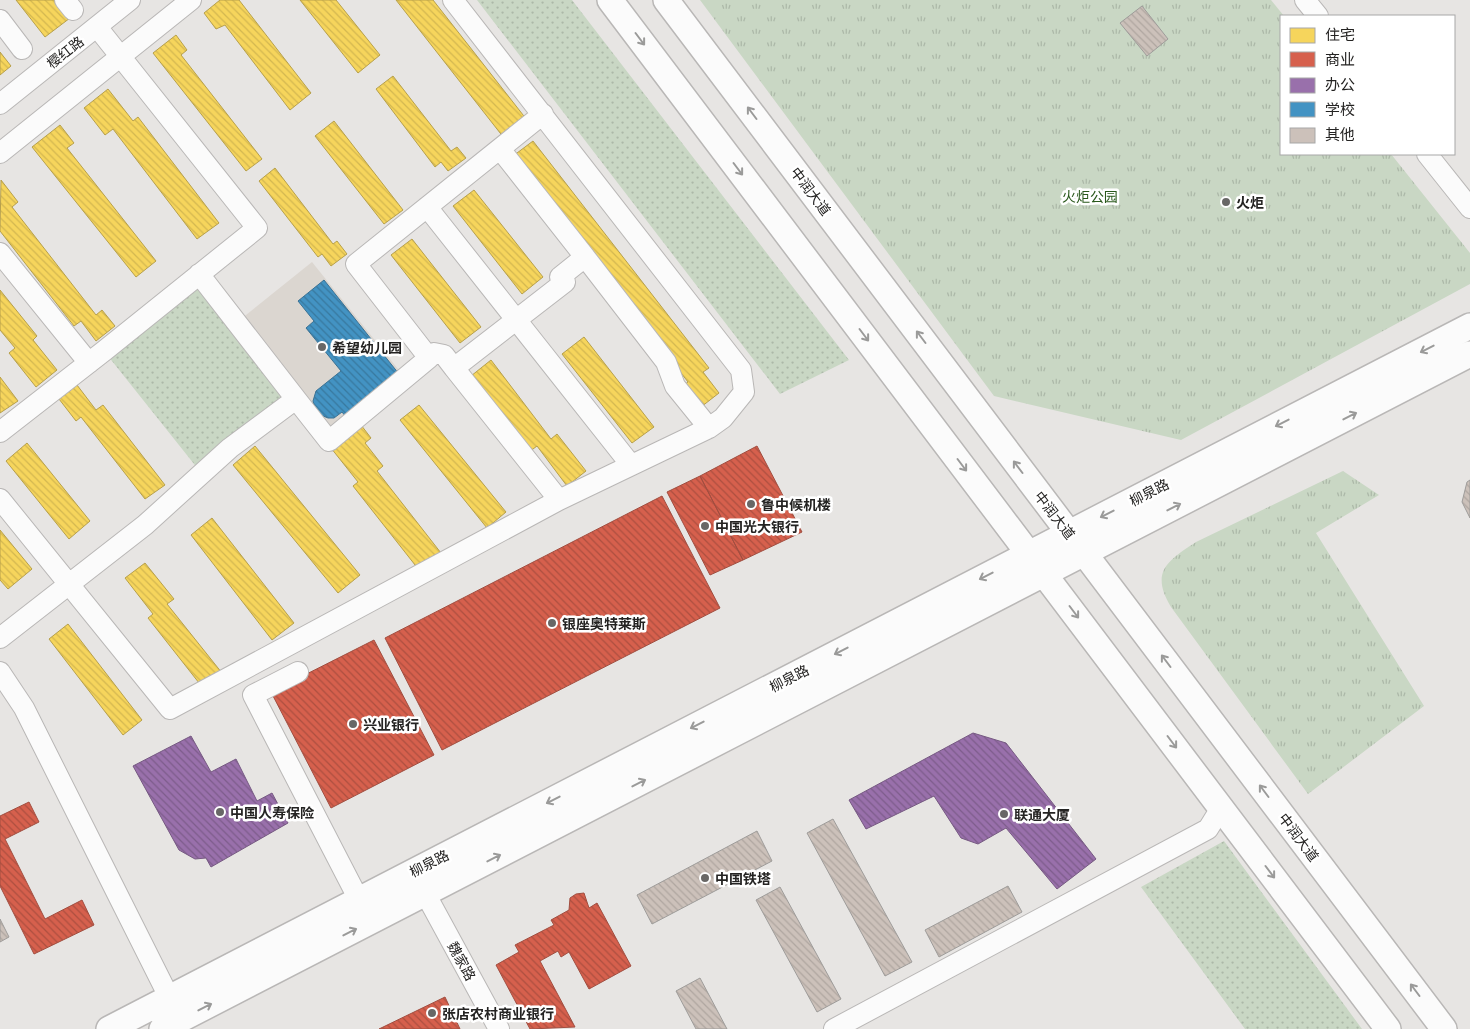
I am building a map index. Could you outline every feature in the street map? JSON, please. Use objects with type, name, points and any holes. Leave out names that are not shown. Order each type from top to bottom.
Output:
[{"type":"main road","points":[[610,0],[1388,1029]]},
{"type":"main road","name":"中润大道","points":[[666,0],[1444,1029]]},
{"type":"main road","name":"柳泉路","points":[[170,1016],[359,900],[1470,326]]},
{"type":"main road","name":"柳泉路","points":[[109,1029],[170,1016],[425,893],[1470,354]]},
{"type":"street","name":"樱红路","points":[[0,104],[130,0]]},
{"type":"street","points":[[0,153],[191,0]]},
{"type":"street","points":[[0,499],[170,709],[559,500],[709,428],[723,418],[744,392],[741,370],[453,0]]},
{"type":"street","points":[[1306,0],[1317,15]]},
{"type":"street","points":[[0,20],[22,48]]},
{"type":"street","points":[[0,432],[257,228],[97,27]]},
{"type":"street","points":[[429,358],[356,264],[543,114]]},
{"type":"street","points":[[500,149],[666,362],[675,386],[709,428]]},
{"type":"street","points":[[1428,155],[1470,208]]},
{"type":"street","points":[[427,207],[515,321],[631,465]]},
{"type":"street","points":[[0,253],[89,363]]},
{"type":"street","points":[[454,368],[565,282],[560,277],[585,257]]},
{"type":"street","points":[[199,274],[329,441],[434,353],[444,356],[559,500]]},
{"type":"street","points":[[0,638],[71,585],[145,525],[230,448],[296,399]]},
{"type":"street","points":[[0,672],[24,708],[170,1016]]},
{"type":"street","points":[[298,672],[253,695],[359,900]]},
{"type":"street","points":[[834,1029],[1208,829],[1221,808]]},
{"type":"street","name":"魏家路","points":[[425,893],[499,1029]]},
{"type":"shaded area","name":"希望幼儿园","points":[[312,262],[402,374],[330,431],[241,319]]},
{"type":"green space","points":[[477,0],[572,0],[849,360],[780,394]]},
{"type":"green space","name":"火炬公园","points":[[700,0],[1271,0],[1283,15],[1280,15],[1280,155],[1392,155],[1470,253],[1470,284],[1181,440],[994,396]]},
{"type":"green space","points":[[199,274],[296,399],[202,474],[104,351]]},
{"type":"green space","points":[[1343,471],[1379,495],[1316,533],[1424,706],[1308,794],[1171,607],[1162,585],[1162,576],[1165,568],[1177,555],[1196,542]]},
{"type":"green space","points":[[1224,841],[1362,1029],[1245,1029],[1141,887]]},
{"type":"building: 住宅","points":[[16,0],[56,0],[70,18],[45,37]]},
{"type":"building: 住宅","points":[[220,0],[239,0],[311,93],[290,110],[225,25],[216,29],[204,13]]},
{"type":"building: 住宅","points":[[300,0],[336,0],[380,55],[358,73]]},
{"type":"building: 住宅","points":[[396,0],[433,0],[527,120],[504,138]]},
{"type":"building: 住宅","points":[[176,35],[187,50],[181,55],[262,159],[246,171],[153,53]]},
{"type":"building: 住宅","points":[[0,52],[11,66],[0,75]]},
{"type":"building: 住宅","points":[[393,76],[451,151],[457,147],[466,158],[448,171],[441,162],[435,167],[376,89]]},
{"type":"building: 住宅","points":[[108,89],[133,121],[138,117],[219,223],[197,239],[113,129],[105,135],[84,108]]},
{"type":"building: 住宅","points":[[334,121],[403,210],[384,224],[315,136]]},
{"type":"building: 住宅","points":[[60,125],[74,143],[67,148],[156,261],[136,277],[32,147]]},
{"type":"building: 住宅","points":[[533,141],[709,368],[703,372],[719,393],[701,407],[684,385],[688,382],[513,156]]},
{"type":"building: 住宅","points":[[275,168],[333,244],[337,241],[347,254],[331,266],[322,254],[318,257],[259,181]]},
{"type":"building: 住宅","points":[[1,180],[18,202],[12,207],[96,315],[102,310],[115,326],[96,341],[81,321],[74,326],[0,231]]},
{"type":"building: 住宅","points":[[474,190],[543,277],[522,294],[453,206]]},
{"type":"building: 住宅","points":[[412,239],[481,327],[460,343],[391,255]]},
{"type":"building: 住宅","points":[[0,290],[37,336],[33,340],[57,370],[36,387],[9,353],[15,348],[0,330]]},
{"type":"building: 住宅","points":[[584,337],[654,427],[632,443],[562,354]]},
{"type":"building: 住宅","points":[[491,360],[551,439],[557,434],[586,471],[567,486],[537,446],[529,452],[471,376]]},
{"type":"building: 住宅","points":[[0,377],[18,401],[0,413]]},
{"type":"building: 住宅","points":[[77,385],[96,410],[103,405],[165,485],[145,499],[81,417],[76,421],[59,399]]},
{"type":"building: 住宅","points":[[419,405],[506,512],[487,528],[400,420]]},
{"type":"building: 住宅","points":[[361,425],[371,438],[365,443],[383,466],[377,471],[441,553],[419,570],[353,486],[358,482],[331,448]]},
{"type":"building: 住宅","points":[[27,443],[90,521],[69,539],[6,461]]},
{"type":"building: 住宅","points":[[255,446],[360,575],[338,593],[233,465]]},
{"type":"building: 住宅","points":[[212,518],[294,623],[272,640],[191,535]]},
{"type":"building: 住宅","points":[[0,530],[32,569],[8,589],[0,580]]},
{"type":"building: 住宅","points":[[145,563],[174,599],[167,604],[222,673],[203,688],[148,618],[153,614],[125,578]]},
{"type":"building: 住宅","points":[[68,624],[142,720],[123,735],[49,639]]},
{"type":"building: 商业","name":"鲁中候机楼","points":[[757,446],[802,532],[743,560],[700,476]]},
{"type":"building: 商业","name":"中国光大银行","points":[[700,476],[743,560],[710,575],[667,492]]},
{"type":"building: 商业","name":"银座奥特莱斯","points":[[662,496],[720,608],[442,750],[385,638]]},
{"type":"building: 商业","name":"兴业银行","points":[[374,640],[434,755],[331,808],[271,692]]},
{"type":"building: 商业","points":[[29,802],[39,822],[5,839],[45,919],[82,900],[94,925],[34,954],[0,886],[0,816]]},
{"type":"building: 商业","points":[[584,893],[589,908],[597,903],[631,966],[589,989],[569,952],[561,957],[558,951],[540,961],[575,1027],[530,1029],[496,965],[519,952],[515,945],[554,925],[551,920],[569,910],[570,898],[576,894]]},
{"type":"building: 商业","name":"张店农村商业银行","points":[[445,997],[460,1029],[379,1029]]},
{"type":"building: 办公","name":"联通大厦","points":[[973,733],[1006,743],[1096,859],[1057,889],[1006,828],[978,844],[961,838],[934,796],[866,829],[849,800]]},
{"type":"building: 办公","name":"中国人寿保险","points":[[191,736],[211,772],[236,759],[257,801],[272,793],[288,823],[211,867],[206,858],[195,859],[179,850],[133,766]]},
{"type":"building: 学校","points":[[324,280],[399,374],[346,417],[342,412],[334,418],[328,418],[316,413],[313,401],[316,391],[341,371],[306,328],[314,321],[298,301]]},
{"type":"building: 其他","points":[[1142,6],[1168,39],[1147,56],[1120,23]]},
{"type":"building: 其他","points":[[1470,480],[1470,518],[1462,502],[1467,482]]},
{"type":"building: 其他","points":[[833,819],[912,962],[885,976],[807,833]]},
{"type":"building: 其他","name":"中国铁塔","points":[[757,831],[772,861],[652,924],[637,895]]},
{"type":"building: 其他","points":[[1008,886],[1022,912],[939,957],[925,930]]},
{"type":"building: 其他","points":[[780,887],[841,999],[817,1012],[756,900]]},
{"type":"building: 其他","points":[[0,919],[9,937],[0,942]]},
{"type":"building: 其他","points":[[700,978],[727,1029],[696,1029],[676,991]]},
{"type":"place","name":"火炬","points":[[1226,202]]},
{"type":"place","name":"希望幼儿园","points":[[322,347]]},
{"type":"place","name":"鲁中候机楼","points":[[751,504]]},
{"type":"place","name":"中国光大银行","points":[[705,526]]},
{"type":"place","name":"银座奥特莱斯","points":[[552,623]]},
{"type":"place","name":"兴业银行","points":[[353,724]]},
{"type":"place","name":"中国人寿保险","points":[[220,812]]},
{"type":"place","name":"联通大厦","points":[[1004,814]]},
{"type":"place","name":"中国铁塔","points":[[705,878]]},
{"type":"place","name":"张店农村商业银行","points":[[432,1013]]}]
